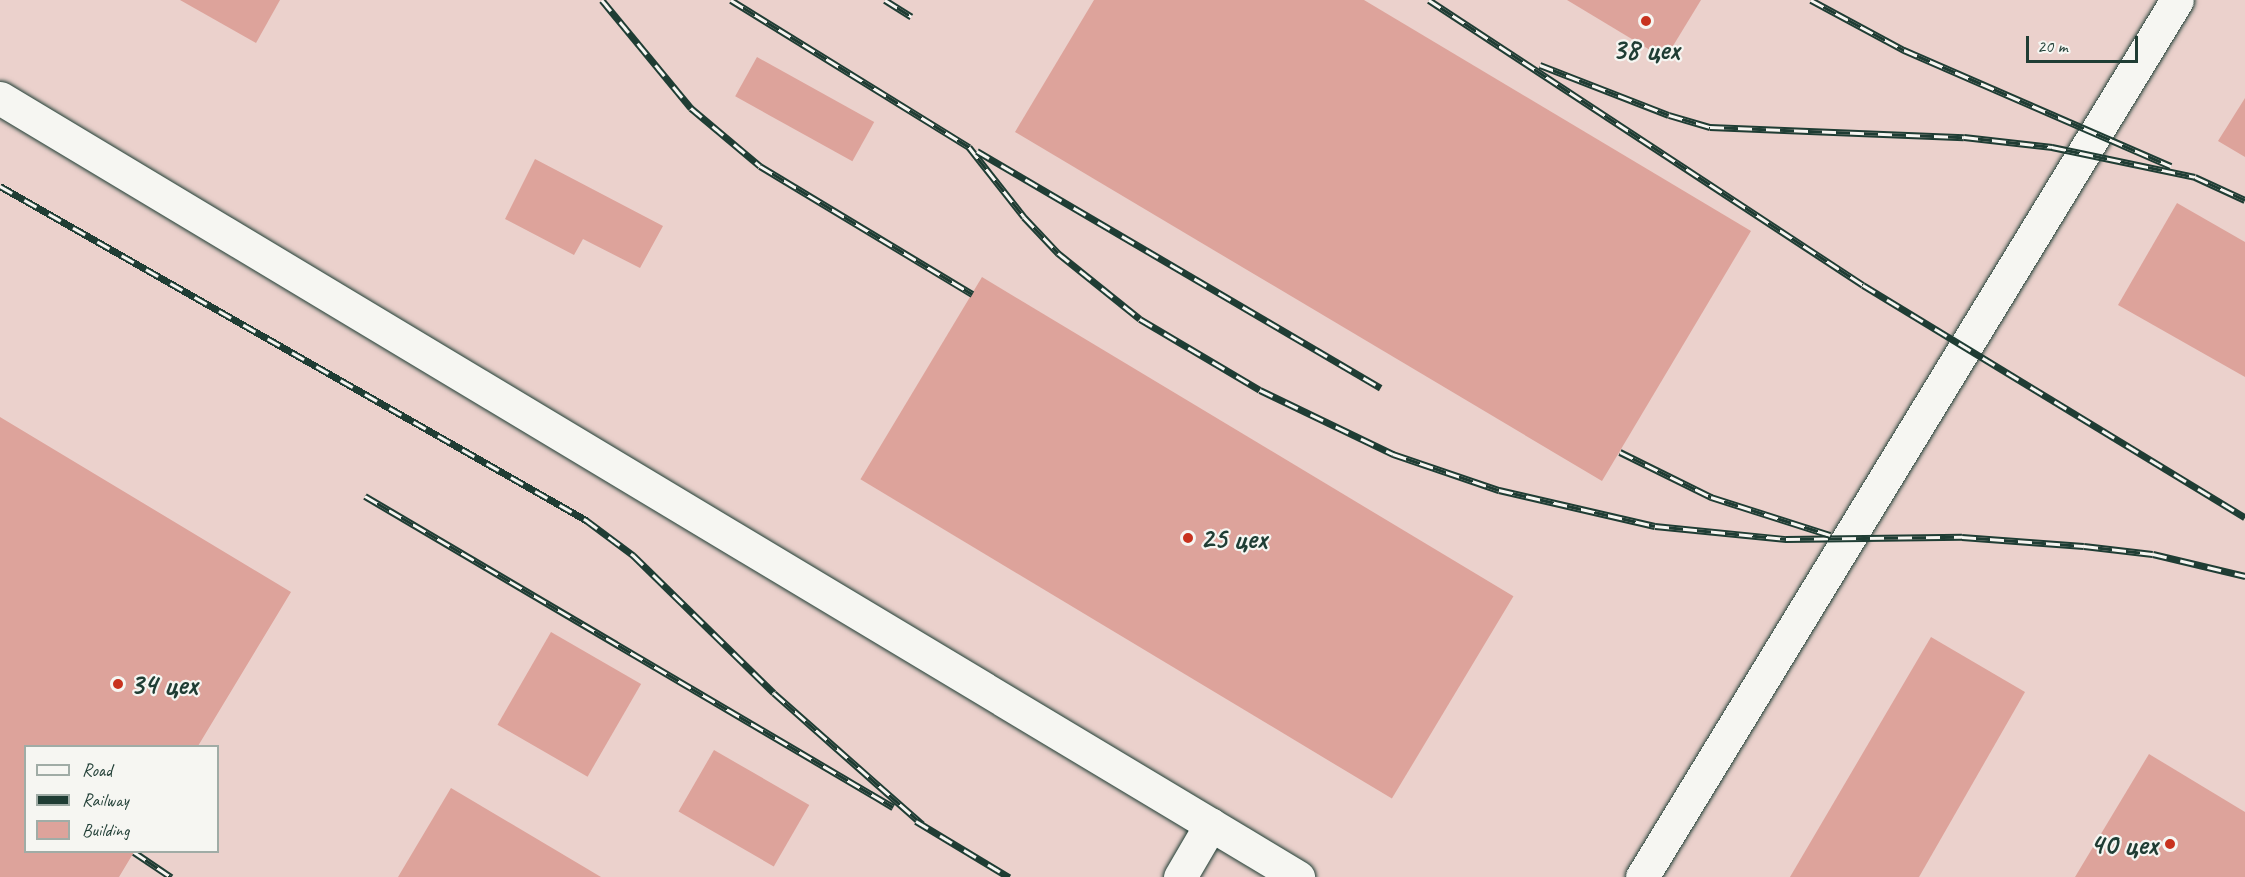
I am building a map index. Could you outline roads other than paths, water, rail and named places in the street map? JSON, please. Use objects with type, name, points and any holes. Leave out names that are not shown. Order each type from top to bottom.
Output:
[{"type":"lane","points":[[1642,877],[2177,0]]},
{"type":"lane","points":[[0,98],[1298,877]]},
{"type":"lane","points":[[1180,877],[1210,824]]},
{"type":"railway","points":[[602,0],[691,108],[760,166],[972,294]]},
{"type":"railway","points":[[731,0],[969,147],[1024,217],[1058,253],[1140,319],[1260,390],[1393,454],[1499,490],[1655,526],[1786,539],[1962,537],[2084,546],[2153,554],[2245,576]]},
{"type":"railway","points":[[885,0],[911,16]]},
{"type":"railway","points":[[1429,0],[1863,285],[2245,517]]},
{"type":"railway","points":[[1811,0],[1904,50],[2171,166]]},
{"type":"railway","points":[[1540,65],[1669,115],[1710,127],[1964,137],[2052,147],[2195,177],[2245,200]]},
{"type":"railway","points":[[977,151],[1381,388]]},
{"type":"railway","points":[[0,186],[586,520],[633,555],[774,693],[922,824]]},
{"type":"railway","points":[[1620,452],[1711,497],[1830,535]]},
{"type":"railway","points":[[365,496],[893,807]]},
{"type":"railway","points":[[916,821],[1009,877]]},
{"type":"railway","points":[[135,853],[171,877]]},
{"type":"place","name":"38 цех","points":[[1646,21]]},
{"type":"place","name":"25 цех","points":[[1188,538]]},
{"type":"place","name":"34 цех","points":[[118,684]]},
{"type":"place","name":"40 цех","points":[[2170,844]]}]
